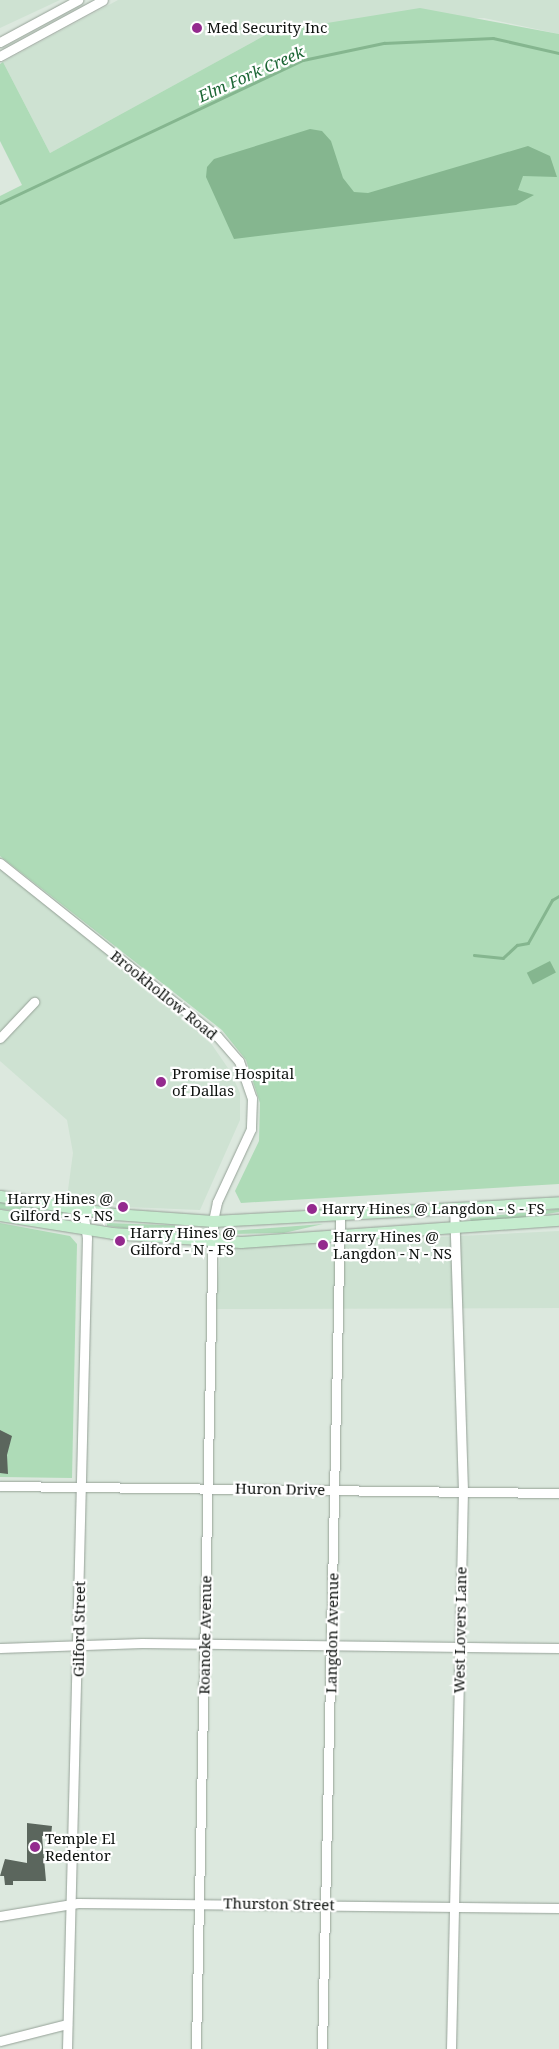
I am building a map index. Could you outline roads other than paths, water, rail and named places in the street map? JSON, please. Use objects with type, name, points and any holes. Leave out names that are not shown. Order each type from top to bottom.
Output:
[{"type":"main road","points":[[0,1196],[82,1209],[213,1221],[340,1217],[559,1202]]},
{"type":"main road","points":[[0,1215],[86,1230],[213,1241],[340,1236],[559,1220]]},
{"type":"street","points":[[0,42],[78,0]]},
{"type":"street","points":[[0,56],[102,0]]},
{"type":"street","name":"Brookhollow Road","points":[[0,863],[217,1036],[239,1061],[252,1098],[251,1129],[216,1202],[213,1221]]},
{"type":"street","points":[[0,1038],[34,1002]]},
{"type":"street","name":"Gilford Street","points":[[67,2049],[79,1645],[80,1486],[86,1230],[82,1209]]},
{"type":"street","name":"West Lovers Lane","points":[[451,2049],[463,1491],[454,1210]]},
{"type":"street","name":"Langdon Avenue","points":[[322,2049],[340,1217]]},
{"type":"street","name":"Roanoke Avenue","points":[[196,2049],[206,1644],[207,1488],[213,1221]]},
{"type":"street","name":"Huron Drive","points":[[0,1486],[559,1493]]},
{"type":"street","points":[[0,1648],[206,1644],[559,1648]]},
{"type":"street","name":"Thurston Street","points":[[0,1916],[72,1904],[199,1903],[559,1908]]},
{"type":"street","points":[[0,2041],[67,2024]]},
{"type":"waterway","name":"Elm Fork Creek","points":[[0,203],[303,60],[384,43],[493,38],[559,53]]},
{"type":"waterway","points":[[474,955],[503,958],[517,945],[528,943],[552,900],[559,896]]},
{"type":"place","name":"Med Security Inc","points":[[197,28]]},
{"type":"place","name":"Promise Hospital of Dallas","points":[[161,1082]]},
{"type":"place","name":"Harry Hines @ Gilford - S - NS","points":[[123,1207]]},
{"type":"place","name":"Harry Hines @ Langdon - S - FS","points":[[312,1209]]},
{"type":"place","name":"Harry Hines @ Gilford - N - FS","points":[[120,1241]]},
{"type":"place","name":"Harry Hines @ Langdon - N - NS","points":[[323,1245]]},
{"type":"place","name":"Temple El Redentor","points":[[35,1847]]}]
